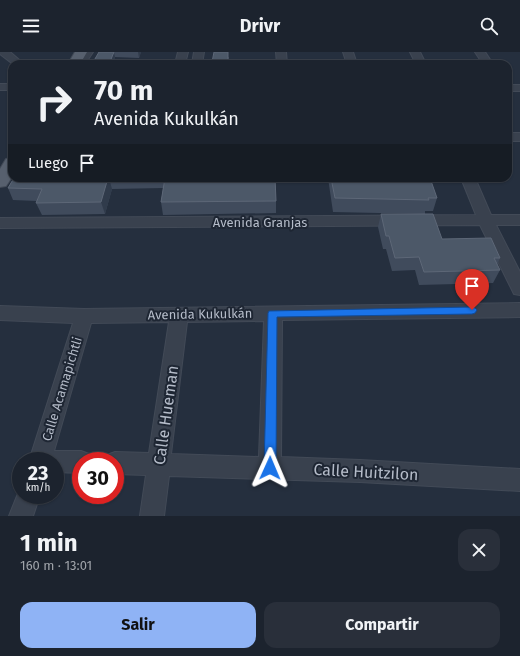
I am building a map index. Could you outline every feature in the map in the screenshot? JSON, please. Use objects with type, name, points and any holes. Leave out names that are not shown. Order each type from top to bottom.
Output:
[{"type":"main road","points":[[0,182],[8,169]]},
{"type":"street","points":[[470,182],[486,220],[520,289]]},
{"type":"street","name":"Avenida Granjas","points":[[0,223],[520,220]]},
{"type":"street","name":"Avenida Kukulkán","points":[[0,313],[84,316],[520,310]]},
{"type":"street","points":[[270,468],[273,313]]},
{"type":"street","name":"Calle Hueman","points":[[152,516],[179,315]]},
{"type":"street","name":"Calle Acamapichtli","points":[[43,452],[84,316]]},
{"type":"street","name":"Calle Huitzilon","points":[[124,463],[270,468],[520,480]]},
{"type":"street","points":[[21,516],[25,504]]},
{"type":"building","points":[[99,52],[114,52],[111,60],[94,60]]},
{"type":"building","points":[[214,52],[228,52],[228,60],[212,60]]},
{"type":"building","points":[[12,182],[107,182],[101,202],[36,203],[42,189],[8,188]]},
{"type":"building","points":[[164,182],[275,182],[276,201],[161,202]]},
{"type":"building","points":[[332,182],[431,182],[437,198],[428,198],[429,200],[335,198]]},
{"type":"building","points":[[381,214],[433,214],[442,239],[491,238],[500,258],[494,258],[500,270],[424,272],[419,257],[395,258],[389,236],[386,236]]},
{"type":"route","points":[[270,468],[273,313],[472,310]]}]
